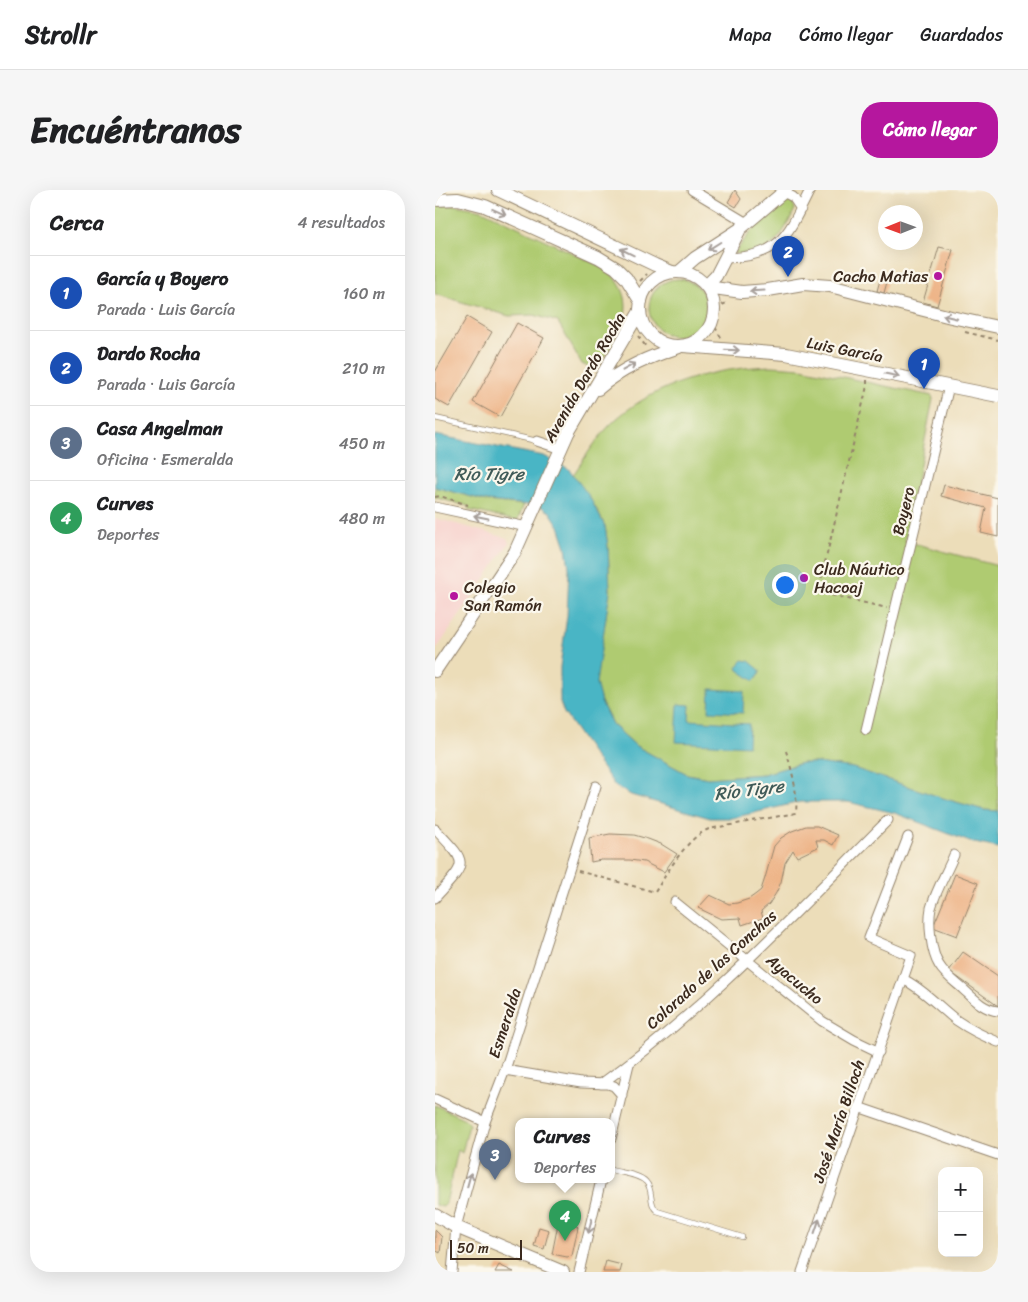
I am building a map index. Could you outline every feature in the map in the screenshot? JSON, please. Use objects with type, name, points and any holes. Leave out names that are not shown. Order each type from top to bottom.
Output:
[{"type":"main road","points":[[498,190],[655,265],[697,278],[707,286],[741,292],[803,284],[830,286],[998,327]]},
{"type":"main road","points":[[640,307],[647,287],[659,276],[675,272],[744,226],[785,191]]},
{"type":"main road","points":[[435,200],[458,199],[485,206],[598,257],[616,268],[626,278],[640,307],[646,329],[652,336],[668,345],[681,346],[701,337],[711,323],[713,306],[707,286]]},
{"type":"main road","points":[[707,286],[716,276],[744,226]]},
{"type":"main road","name":"Avenida Dardo Rocha","points":[[435,671],[515,552],[580,411],[640,307]]},
{"type":"main road","name":"Luis García","points":[[590,395],[623,370],[642,360],[681,346],[786,354],[998,396]]},
{"type":"main road","points":[[435,1215],[456,1227],[563,1272]]},
{"type":"street","points":[[692,190],[744,226]]},
{"type":"street","points":[[726,258],[747,257],[762,253],[780,242],[792,225],[810,190]]},
{"type":"street","points":[[785,191],[793,197],[801,209]]},
{"type":"street","name":"Boyero","points":[[866,730],[949,386]]},
{"type":"street","points":[[537,441],[559,454]]},
{"type":"street","points":[[435,507],[527,528]]},
{"type":"street","name":"Esmeralda","points":[[452,1272],[456,1227],[485,1122],[505,1070],[596,786]]},
{"type":"street","name":"Colorado de las Conchas","points":[[601,1084],[629,1064],[749,960],[888,820]]},
{"type":"street","points":[[435,829],[459,856],[461,863],[455,876],[435,898]]},
{"type":"street","name":"José María Billoch","points":[[802,1272],[911,956],[869,938],[908,836]]},
{"type":"street","points":[[954,855],[931,909],[930,930],[933,950],[938,965],[947,974],[980,1004],[992,1011],[998,1011]]},
{"type":"street","name":"Ayacucho","points":[[675,902],[822,1021],[879,1052]]},
{"type":"street","points":[[903,979],[916,985],[975,1033],[998,1042]]},
{"type":"street","points":[[615,1122],[629,1064]]},
{"type":"street","points":[[505,1070],[581,1083],[614,1086],[622,1095]]},
{"type":"street","points":[[435,1099],[485,1122]]},
{"type":"street","points":[[858,1107],[998,1155]]},
{"type":"street","points":[[579,1272],[600,1183]]},
{"type":"lane","points":[[435,418],[537,441]]},
{"type":"lane","points":[[615,1171],[645,1180],[649,1186],[653,1208],[657,1211],[742,1237]]},
{"type":"path","points":[[638,283],[651,270]]},
{"type":"path","points":[[721,305],[730,302]]},
{"type":"path","points":[[715,327],[724,340]]},
{"type":"path","points":[[635,331],[650,352]]},
{"type":"path","points":[[959,331],[998,340]]},
{"type":"path","points":[[866,370],[867,386],[818,592],[895,610]]},
{"type":"path","points":[[569,868],[655,892],[680,855],[701,832],[796,813],[797,804],[791,765],[786,751]]},
{"type":"shaded area","name":"Colegio San Ramón","points":[[435,518],[507,538],[509,543],[436,650],[435,649]]},
{"type":"green space","points":[[784,200],[792,200],[795,209],[786,227],[774,243],[763,250],[734,254],[769,212]]},
{"type":"green space","points":[[455,205],[482,210],[606,269],[618,282],[624,295],[626,307],[624,320],[612,345],[595,370],[582,364],[558,322],[534,315],[509,316],[435,294],[435,206]]},
{"type":"green space","points":[[672,279],[684,279],[699,287],[707,302],[707,314],[699,329],[684,337],[672,337],[657,329],[649,314],[649,302],[657,287]]},
{"type":"green space","name":"Club Náutico Hacoaj","points":[[751,367],[801,368],[932,396],[933,399],[905,541],[998,566],[998,811],[984,810],[949,800],[853,768],[818,763],[802,763],[764,774],[708,778],[687,774],[636,746],[612,724],[601,702],[595,683],[610,591],[605,526],[597,510],[573,475],[609,426],[632,407],[650,396],[669,387],[709,374]]},
{"type":"green space","points":[[435,487],[487,501],[524,505],[517,521],[469,510],[468,506],[435,499]]},
{"type":"green space","points":[[435,1105],[465,1119],[469,1125],[462,1153],[458,1150],[446,1203],[443,1207],[435,1205]]},
{"type":"water","name":"Río Tigre","points":[[435,435],[544,456],[569,469],[589,496],[605,526],[610,591],[596,683],[601,702],[612,724],[636,746],[687,774],[708,778],[764,774],[802,763],[818,763],[853,768],[949,800],[984,810],[998,811],[998,848],[970,842],[895,813],[848,802],[800,802],[732,818],[710,818],[631,795],[615,786],[564,713],[560,702],[560,667],[567,616],[569,568],[566,547],[559,526],[550,512],[540,506],[487,501],[435,487]]},
{"type":"water","points":[[743,660],[749,661],[760,670],[754,681],[738,670],[737,667]]},
{"type":"water","points":[[710,689],[744,691],[743,713],[709,711]]},
{"type":"water","points":[[678,704],[690,705],[689,720],[749,724],[748,746],[676,742]]},
{"type":"building","points":[[735,190],[741,199],[736,207],[728,202]]},
{"type":"building","name":"Cacho Matias","points":[[939,247],[953,250],[937,306],[923,302]]},
{"type":"building","points":[[880,280],[887,282],[884,293],[877,291]]},
{"type":"building","points":[[467,317],[492,332],[449,407],[435,399],[435,372]]},
{"type":"building","points":[[517,323],[544,338],[500,417],[473,402]]},
{"type":"building","points":[[944,485],[998,498],[998,537],[981,533],[986,508],[941,496]]},
{"type":"building","points":[[806,826],[817,826],[838,835],[833,845],[824,840],[816,840],[818,847],[797,857],[793,850],[785,863],[781,882],[776,893],[769,904],[761,911],[763,918],[742,925],[740,918],[721,919],[698,908],[710,895],[729,904],[749,899],[756,894],[761,890],[774,846],[781,838],[792,831]]},
{"type":"building","points":[[610,834],[634,835],[648,839],[661,844],[677,854],[664,872],[644,862],[630,860],[591,862],[589,838]]},
{"type":"building","points":[[955,874],[978,883],[957,936],[933,927]]},
{"type":"building","points":[[963,952],[998,976],[998,1006],[949,971]]},
{"type":"building","points":[[559,1219],[574,1222],[578,1227],[572,1256],[552,1254]]},
{"type":"building","points":[[539,1227],[549,1230],[544,1249],[534,1246]]},
{"type":"building","points":[[435,1230],[442,1237],[440,1253],[435,1250]]},
{"type":"building","points":[[606,1261],[622,1265],[620,1272],[603,1272]]},
{"type":"building","points":[[499,1265],[514,1272],[495,1272]]},
{"type":"place","name":"Cacho Matias","points":[[938,276]]},
{"type":"place","name":"Dardo Rocha","points":[[788,277]]},
{"type":"place","name":"García y Boyero","points":[[924,389]]},
{"type":"place","name":"Club Náutico Hacoaj","points":[[804,578]]},
{"type":"place","name":"Colegio San Ramón","points":[[454,596]]},
{"type":"place","name":"Casa Angelman","points":[[495,1180]]},
{"type":"place","name":"Curves","points":[[565,1241]]}]
